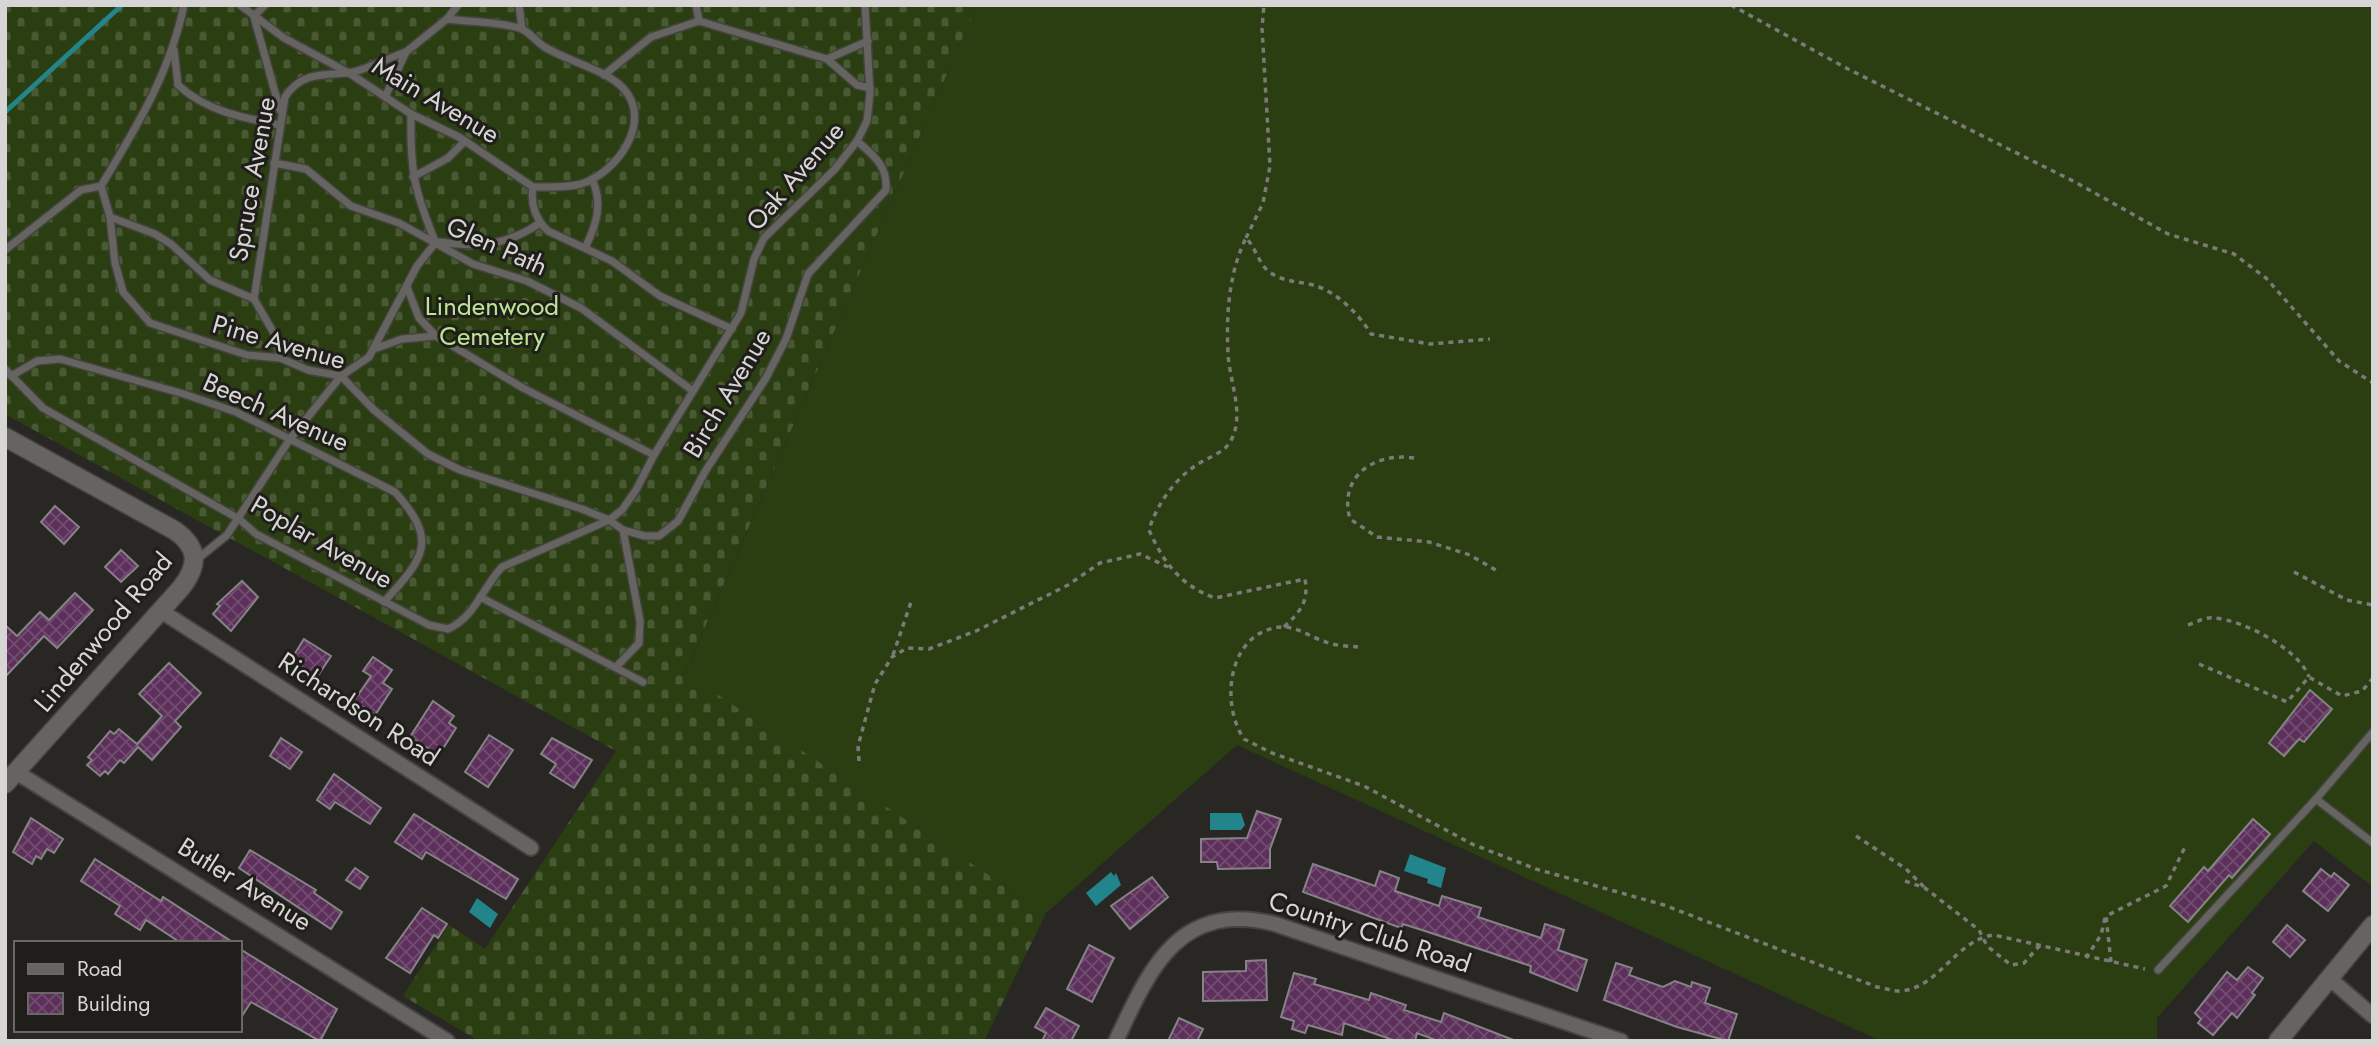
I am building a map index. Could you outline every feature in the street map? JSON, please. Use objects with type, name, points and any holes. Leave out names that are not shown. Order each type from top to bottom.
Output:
[{"type":"street","name":"Lindenwood Road","points":[[5,437],[174,530],[192,546],[195,561],[187,581],[11,778]]},
{"type":"street","name":"Richardson Road","points":[[161,611],[531,848]]},
{"type":"street","name":"Butler Avenue","points":[[11,778],[447,1041]]},
{"type":"street","name":"Country Club Road","points":[[1116,1041],[1145,979],[1162,954],[1199,927],[1245,919],[1275,924],[1621,1041]]},
{"type":"street","points":[[2278,1041],[2373,925]]},
{"type":"street","points":[[2329,978],[2373,1016]]},
{"type":"lane","points":[[5,250],[81,190],[101,186],[155,93],[174,49],[184,5]]},
{"type":"lane","name":"Main Avenue","points":[[240,5],[284,38],[349,73],[411,114],[465,141],[533,187]]},
{"type":"lane","points":[[265,5],[254,16],[281,114]]},
{"type":"lane","points":[[349,73],[406,52],[447,19],[458,5]]},
{"type":"lane","points":[[519,5],[522,29]]},
{"type":"lane","points":[[696,5],[699,21]]},
{"type":"lane","name":"Oak Avenue","points":[[732,330],[741,313],[754,259],[764,238],[777,222],[835,169],[858,141],[867,121],[870,88],[865,5]]},
{"type":"lane","points":[[447,19],[522,29],[570,62],[604,75],[626,90],[634,106],[636,122],[627,145],[611,166],[592,179],[559,187],[533,187],[532,202],[540,223],[559,237],[586,246],[627,271],[660,296],[732,330],[654,455],[636,490],[622,510],[609,520]]},
{"type":"lane","points":[[604,75],[651,37],[699,21],[827,59],[857,85],[870,88]]},
{"type":"lane","points":[[827,59],[868,41]]},
{"type":"lane","points":[[174,49],[178,85],[188,94],[220,111],[280,125]]},
{"type":"lane","points":[[385,97],[406,52]]},
{"type":"lane","name":"Spruce Avenue","points":[[254,299],[285,97],[298,82],[321,73],[349,73]]},
{"type":"lane","points":[[411,114],[410,159],[416,194],[436,242]]},
{"type":"lane","points":[[413,177],[448,158],[465,141]]},
{"type":"lane","name":"Birch Avenue","points":[[624,530],[645,536],[659,536],[678,521],[706,470],[766,378],[781,349],[808,274],[886,190],[887,176],[882,164],[858,141]]},
{"type":"lane","name":"Glen Path","points":[[274,163],[306,169],[351,206],[398,223],[474,264],[527,281],[581,308],[693,391]]},
{"type":"lane","points":[[586,246],[599,209],[598,193],[592,179]]},
{"type":"lane","name":"Pine Avenue","points":[[101,186],[110,217],[115,263],[123,292],[150,323],[247,355],[280,358],[308,370],[341,376],[374,410],[428,454],[460,470],[609,520],[624,530]]},
{"type":"lane","points":[[110,217],[155,234],[172,244],[210,281],[254,299],[275,335],[280,358]]},
{"type":"lane","points":[[436,242],[484,245],[524,234],[540,223]]},
{"type":"lane","points":[[195,561],[227,535],[290,439],[341,376],[360,366],[374,349],[406,286],[436,242]]},
{"type":"lane","points":[[406,286],[419,318],[436,336],[523,388],[654,455]]},
{"type":"lane","points":[[374,349],[402,339],[436,336]]},
{"type":"lane","name":"Beech Avenue","points":[[11,376],[37,361],[60,359],[236,412],[395,492],[411,509],[423,534],[421,555],[406,578],[384,602]]},
{"type":"lane","name":"Poplar Avenue","points":[[5,369],[43,408],[239,519],[256,534],[429,625],[448,629],[467,616],[502,567],[609,520]]},
{"type":"lane","points":[[617,666],[628,658],[639,642],[640,621],[624,530]]},
{"type":"lane","points":[[480,597],[617,666],[643,682]]},
{"type":"lane","points":[[2158,970],[2316,799],[2373,732]]},
{"type":"lane","points":[[2316,799],[2371,838]]},
{"type":"path","points":[[1170,567],[1149,530],[1154,513],[1182,477],[1230,442],[1237,415],[1228,356],[1227,324],[1239,251],[1263,203],[1270,166],[1262,27],[1264,5]]},
{"type":"path","points":[[1731,5],[1848,69],[2075,182],[2168,234],[2234,254],[2266,278],[2339,362],[2373,383]]},
{"type":"path","points":[[1246,238],[1268,270],[1292,283],[1317,286],[1334,296],[1348,306],[1371,334],[1380,338],[1430,344],[1490,339]]},
{"type":"path","points":[[1414,458],[1380,458],[1363,470],[1353,481],[1346,504],[1350,519],[1377,537],[1429,542],[1470,555],[1499,572]]},
{"type":"path","points":[[892,657],[908,648],[929,649],[976,631],[1068,584],[1100,563],[1140,554],[1170,567],[1201,593],[1215,598],[1305,579],[1308,594],[1302,610],[1284,627],[1250,638],[1235,665],[1231,697],[1233,712],[1244,739],[1272,753],[1364,786],[1472,844],[1565,879],[1613,888],[1664,905],[1877,987],[1901,991],[1920,984],[1982,936],[1994,935],[2041,944],[2086,958],[2158,970]]},
{"type":"path","points":[[2294,572],[2347,600],[2373,605]]},
{"type":"path","points":[[859,761],[858,746],[875,684],[892,657],[911,602]]},
{"type":"path","points":[[2188,625],[2204,618],[2214,618],[2249,628],[2300,660],[2309,677],[2342,696],[2362,691],[2373,678]]},
{"type":"path","points":[[1284,627],[1325,642],[1358,647]]},
{"type":"path","points":[[2199,664],[2287,702],[2309,677]]},
{"type":"path","points":[[1856,836],[1906,869],[1925,888],[1979,930],[1987,946],[2016,966],[2032,957],[2041,944]]},
{"type":"path","points":[[2086,958],[2101,936],[2106,916],[2166,886],[2186,845]]},
{"type":"path","points":[[1905,881],[1925,888]]},
{"type":"path","points":[[2106,916],[2111,962]]},
{"type":"green space","name":"Lindenwood Cemetery","points":[[5,5],[977,5],[685,673],[1046,913],[984,1041],[479,1041],[403,996],[449,925],[485,949],[616,751],[5,414]]},
{"type":"green space","points":[[977,5],[2366,5],[2373,10],[2373,887],[2314,841],[2157,1018],[2157,1041],[1881,1041],[1237,745],[1046,913],[685,674]]},
{"type":"water","points":[[1210,813],[1241,813],[1245,825],[1241,830],[1210,830]]},
{"type":"water","points":[[1410,854],[1446,868],[1441,888],[1427,883],[1428,879],[1404,871]]},
{"type":"water","points":[[1111,872],[1114,876],[1116,873],[1121,885],[1096,906],[1086,893]]},
{"type":"water","points":[[477,898],[498,914],[490,928],[469,912]]},
{"type":"building","points":[[55,506],[79,527],[64,544],[41,522]]},
{"type":"building","points":[[121,550],[138,566],[121,582],[105,567]]},
{"type":"building","points":[[242,581],[258,597],[231,631],[213,614],[220,606],[217,604]]},
{"type":"building","points":[[75,593],[93,610],[57,648],[44,636],[5,677],[5,625],[17,636],[40,612],[49,620]]},
{"type":"building","points":[[304,639],[331,656],[315,680],[289,663]]},
{"type":"building","points":[[373,657],[392,670],[383,683],[392,689],[375,715],[354,701],[371,676],[363,671]]},
{"type":"building","points":[[169,663],[201,693],[175,721],[181,727],[152,760],[138,747],[124,763],[120,760],[108,774],[105,771],[100,776],[87,765],[92,760],[88,757],[110,731],[114,734],[119,729],[137,744],[162,716],[139,694]]},
{"type":"building","points":[[2310,690],[2332,709],[2304,742],[2299,739],[2284,756],[2269,743]]},
{"type":"building","points":[[433,701],[454,716],[449,723],[456,728],[439,755],[410,737]]},
{"type":"building","points":[[489,735],[513,750],[488,787],[465,772]]},
{"type":"building","points":[[281,738],[302,752],[290,769],[270,756]]},
{"type":"building","points":[[552,738],[592,760],[574,788],[550,773],[556,764],[541,754]]},
{"type":"building","points":[[334,774],[381,808],[370,824],[335,802],[330,809],[317,800]]},
{"type":"building","points":[[1257,811],[1281,819],[1270,849],[1270,868],[1218,869],[1217,862],[1201,862],[1201,839],[1247,838]]},
{"type":"building","points":[[414,814],[518,879],[506,899],[426,852],[422,859],[395,842]]},
{"type":"building","points":[[31,818],[63,839],[54,853],[47,849],[41,859],[36,856],[32,864],[13,852]]},
{"type":"building","points":[[2253,819],[2270,834],[2232,878],[2229,875],[2188,922],[2170,906],[2204,867],[2208,871]]},
{"type":"building","points":[[250,850],[316,890],[314,893],[342,912],[331,929],[239,868]]},
{"type":"building","points":[[95,859],[161,901],[163,897],[231,941],[178,941],[146,920],[140,930],[115,914],[120,906],[81,881]]},
{"type":"building","points":[[1313,864],[1375,886],[1380,871],[1399,878],[1395,891],[1439,906],[1442,896],[1481,908],[1478,917],[1541,938],[1545,924],[1564,930],[1558,950],[1587,960],[1577,991],[1530,972],[1531,966],[1403,924],[1401,928],[1303,892]]},
{"type":"building","points":[[355,868],[368,877],[360,889],[346,880]]},
{"type":"building","points":[[2321,869],[2331,877],[2334,873],[2349,885],[2328,911],[2303,891]]},
{"type":"building","points":[[1152,877],[1168,897],[1130,929],[1111,906]]},
{"type":"building","points":[[422,908],[447,924],[438,938],[434,935],[410,973],[386,958]]},
{"type":"building","points":[[2287,925],[2305,940],[2290,957],[2273,942]]},
{"type":"building","points":[[1089,945],[1114,958],[1092,1002],[1067,989]]},
{"type":"building","points":[[242,950],[337,1009],[320,1041],[251,1002],[242,1016]]},
{"type":"building","points":[[1266,960],[1267,1000],[1203,1001],[1203,972],[1246,971],[1246,961]]},
{"type":"building","points":[[1616,963],[1632,968],[1629,975],[1663,987],[1675,981],[1691,987],[1692,982],[1710,988],[1705,1003],[1737,1014],[1728,1041],[1677,1027],[1604,1000]]},
{"type":"building","points":[[2248,967],[2263,978],[2252,993],[2255,995],[2237,1018],[2232,1013],[2213,1035],[2198,1023],[2201,1019],[2195,1013],[2227,972],[2237,980]]},
{"type":"building","points":[[1294,973],[1316,979],[1314,984],[1369,1000],[1371,993],[1406,1005],[1404,1010],[1441,1022],[1444,1013],[1516,1041],[1438,1041],[1417,1033],[1415,1041],[1396,1041],[1344,1023],[1342,1035],[1308,1025],[1305,1033],[1292,1029],[1294,1021],[1281,1017]]},
{"type":"building","points":[[1046,1008],[1079,1026],[1071,1041],[1042,1041],[1046,1033],[1035,1027]]},
{"type":"building","points":[[1179,1018],[1203,1029],[1197,1041],[1168,1041]]},
{"type":"waterway","points":[[5,112],[122,5]]}]
